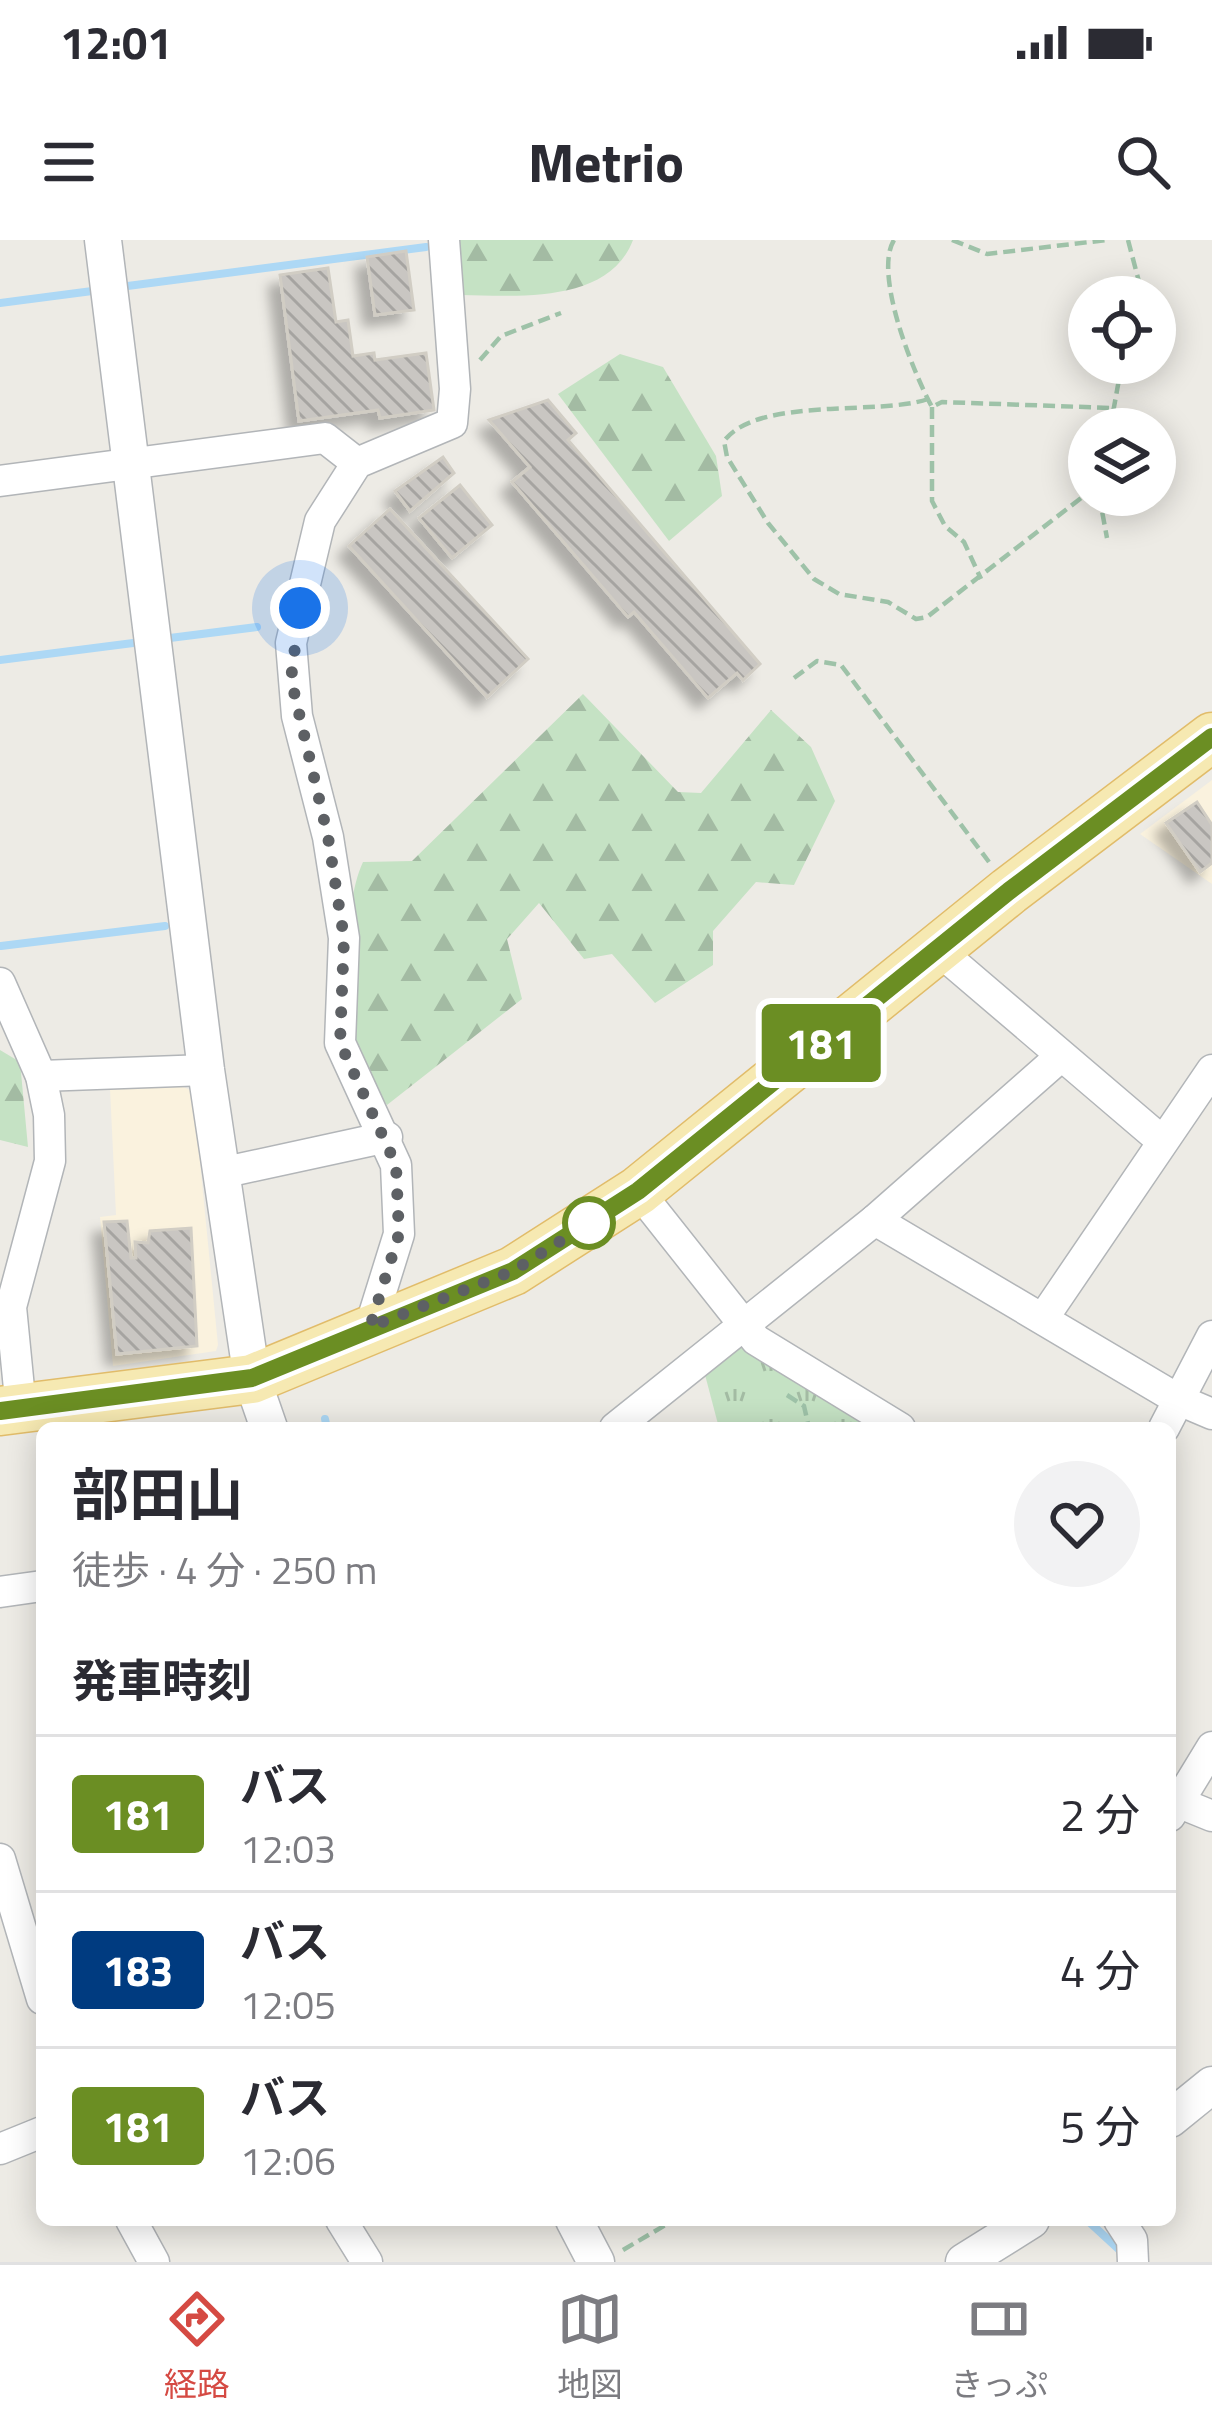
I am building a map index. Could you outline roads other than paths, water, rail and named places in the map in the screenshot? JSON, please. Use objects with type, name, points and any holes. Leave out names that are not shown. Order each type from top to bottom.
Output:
[{"type":"main road","points":[[10,1410],[252,1378],[513,1271],[638,1191],[1009,891],[1212,737]]},
{"type":"street","points":[[103,240],[206,1070],[252,1378],[266,1422]]},
{"type":"street","points":[[370,1327],[399,1234],[396,1165],[340,1043],[344,938],[328,837],[291,679],[291,643],[320,521],[357,464],[452,423],[455,397],[444,240]]},
{"type":"street","points":[[0,481],[325,438],[357,464]]},
{"type":"street","points":[[938,949],[1162,1141]]},
{"type":"street","points":[[0,983],[41,1076],[50,1161],[10,1307],[10,1410]]},
{"type":"street","points":[[626,1422],[875,1220],[1060,1057]]},
{"type":"street","points":[[41,1076],[206,1070]]},
{"type":"street","points":[[1044,1317],[1212,1070]]},
{"type":"street","points":[[221,1173],[387,1137]]},
{"type":"street","points":[[638,1191],[740,1325],[891,1422]]},
{"type":"street","points":[[875,1220],[1179,1400],[1212,1414]]},
{"type":"street","points":[[1166,1422],[1212,1336]]},
{"type":"street","points":[[0,1592],[36,1587]]},
{"type":"street","points":[[1176,1808],[1212,1747]]},
{"type":"street","points":[[1176,1810],[1212,1816]]},
{"type":"street","points":[[0,1859],[36,1980]]},
{"type":"street","points":[[1176,2114],[1212,2085]]},
{"type":"street","points":[[0,2149],[36,2134]]},
{"type":"street","points":[[133,2226],[154,2262]]},
{"type":"street","points":[[345,2226],[367,2262]]},
{"type":"street","points":[[580,2226],[608,2257]]},
{"type":"street","points":[[964,2262],[1021,2226]]},
{"type":"street","points":[[1123,2226],[1132,2240],[1133,2262]]},
{"type":"waterway","points":[[120,287],[426,247]]},
{"type":"waterway","points":[[0,303],[100,290]]},
{"type":"waterway","points":[[162,639],[257,627]]},
{"type":"waterway","points":[[0,660],[141,642]]},
{"type":"waterway","points":[[1,946],[165,926]]},
{"type":"waterway","points":[[1094,2226],[1125,2255]]}]
